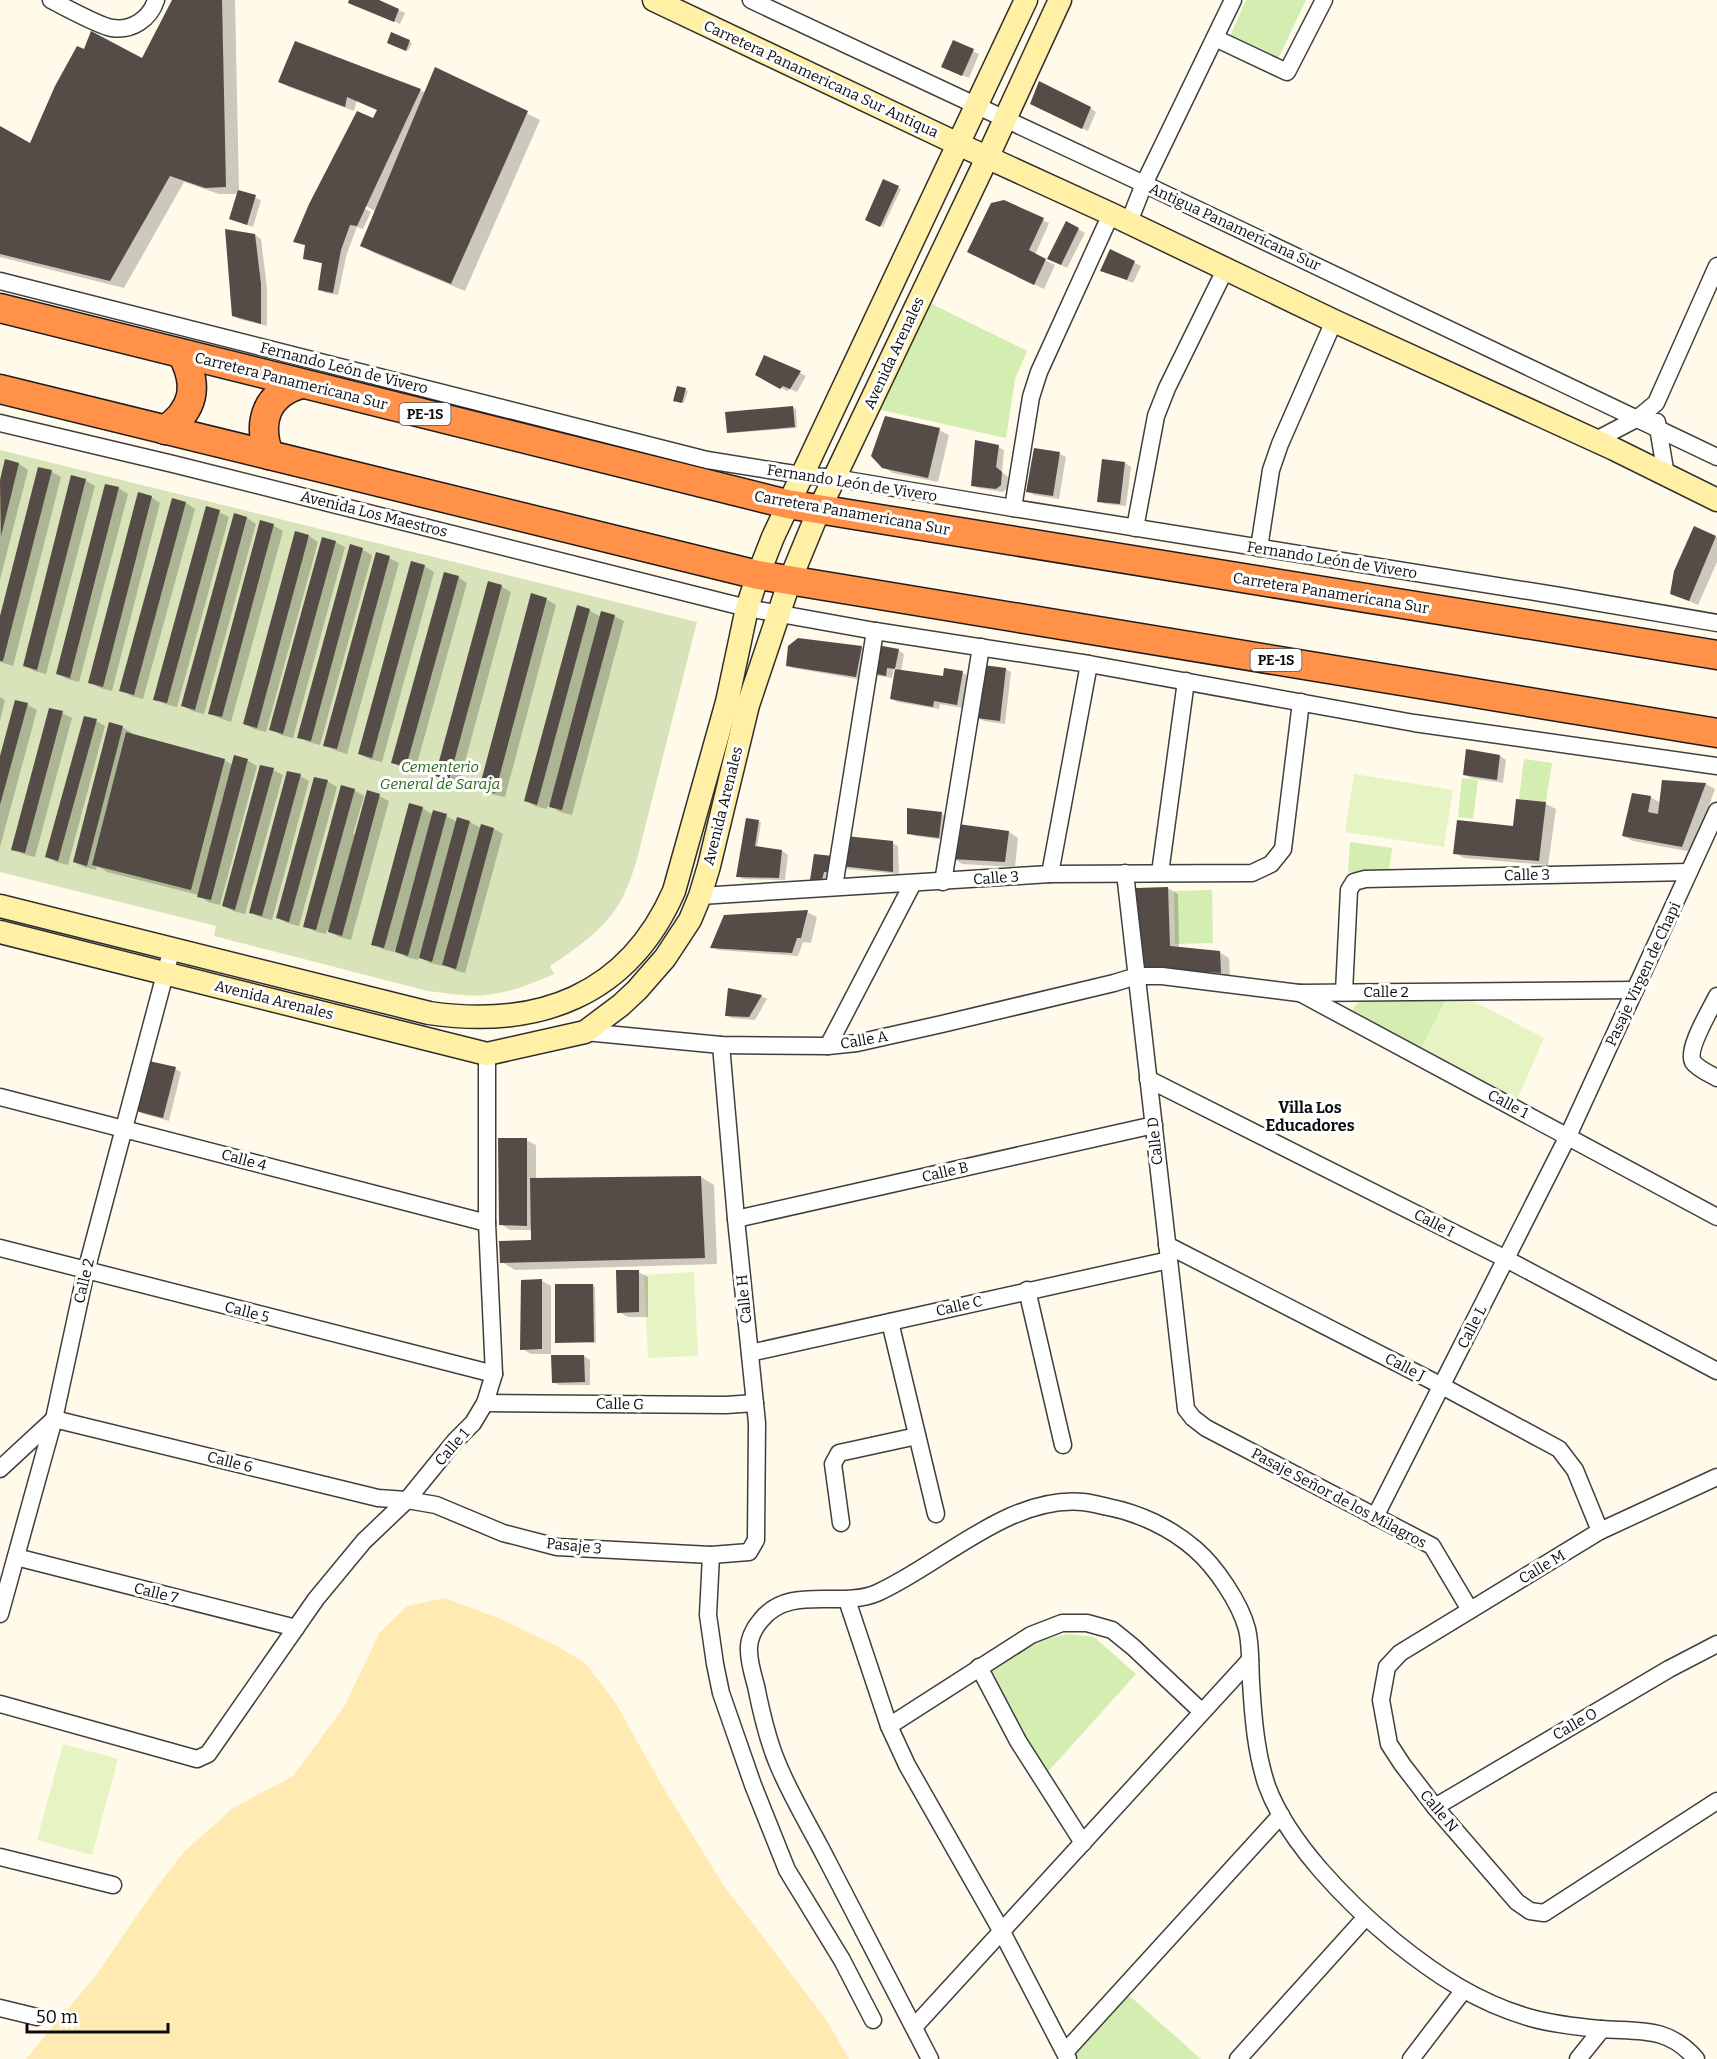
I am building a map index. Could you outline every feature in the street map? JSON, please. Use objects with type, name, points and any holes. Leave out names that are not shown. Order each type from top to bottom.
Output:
[{"type":"highway","name":"Carretera Panamericana Sur","points":[[0,308],[787,504],[1717,655]]},
{"type":"highway","points":[[165,430],[177,422],[186,410],[191,396],[192,382],[189,367],[182,354]]},
{"type":"highway","points":[[270,455],[264,441],[263,429],[266,416],[279,395],[289,387],[301,384]]},
{"type":"highway","name":"PE-1S","points":[[0,389],[758,574],[1717,733]]},
{"type":"street","points":[[51,0],[110,28],[123,29],[146,18],[156,0]]},
{"type":"street","name":"Carretera Panamericana Sur Antiqua","points":[[654,0],[1334,321],[1596,440],[1717,500]]},
{"type":"street","name":"Antigua Panamericana Sur","points":[[751,0],[1717,457]]},
{"type":"street","name":"Avenida Arenales","points":[[0,906],[429,1013],[456,1017],[525,1014],[552,1007],[597,986],[618,970],[653,932],[674,891],[730,691],[747,608],[758,574],[787,504],[1026,0]]},
{"type":"street","name":"Avenida Arenales","points":[[0,932],[487,1054],[585,1032],[621,1005],[665,958],[690,920],[700,896],[748,705],[790,580],[819,510],[1060,0]]},
{"type":"street","points":[[1013,508],[1030,397],[1039,372],[1120,218],[1144,184],[1233,0]]},
{"type":"street","points":[[1215,38],[1287,72],[1324,0]]},
{"type":"street","points":[[1596,440],[1638,418],[1656,403],[1717,266]]},
{"type":"street","points":[[1135,528],[1156,417],[1167,388],[1225,270]]},
{"type":"street","name":"Fernando León de Vivero","points":[[0,281],[707,460],[835,478],[1717,623]]},
{"type":"street","points":[[1260,548],[1271,470],[1280,444],[1334,321]]},
{"type":"street","points":[[1656,403],[1666,475]]},
{"type":"street","name":"Avenida Los Maestros","points":[[0,423],[747,608]]},
{"type":"street","points":[[747,608],[875,631],[1089,664],[1414,723],[1717,766]]},
{"type":"street","points":[[834,887],[875,631]]},
{"type":"street","points":[[943,882],[981,647]]},
{"type":"street","points":[[1050,874],[1089,664]]},
{"type":"street","points":[[1160,873],[1186,681]]},
{"type":"street","name":"Calle 3","points":[[700,896],[1050,874],[1252,873],[1271,864],[1283,849],[1301,702]]},
{"type":"street","name":"Pasaje Virgen de Chapi","points":[[1569,1136],[1717,811]]},
{"type":"street","name":"Calle 3","points":[[1344,992],[1349,890],[1354,882],[1365,879],[1689,872]]},
{"type":"street","name":"Calle D","points":[[1125,873],[1186,1409]]},
{"type":"street","points":[[828,1046],[913,883]]},
{"type":"street","name":"Calle 2","points":[[0,1614],[54,1419],[86,1271],[172,948]]},
{"type":"street","name":"Calle 2","points":[[1137,976],[1162,976],[1299,993],[1635,990]]},
{"type":"street","name":"Calle A","points":[[585,1032],[721,1045],[828,1046],[857,1043],[942,1024],[1137,976]]},
{"type":"street","name":"Calle 1","points":[[1299,993],[1717,1216]]},
{"type":"street","points":[[1717,996],[1691,1051],[1694,1062],[1717,1078]]},
{"type":"street","name":"Calle H","points":[[721,1045],[757,1423],[756,1540],[749,1552]]},
{"type":"street","name":"Calle 1","points":[[0,1704],[197,1759],[208,1754],[316,1599],[363,1541],[407,1500],[455,1441],[473,1423],[484,1402],[494,1374],[487,1223],[487,1054]]},
{"type":"street","name":"Calle I","points":[[1148,1079],[1506,1259],[1717,1371]]},
{"type":"street","name":"Calle 4","points":[[0,1097],[487,1223]]},
{"type":"street","name":"Calle B","points":[[736,1219],[1154,1125]]},
{"type":"street","name":"Calle L","points":[[1375,1517],[1569,1136]]},
{"type":"street","name":"Calle 5","points":[[0,1248],[494,1374]]},
{"type":"street","name":"Calle C","points":[[750,1353],[1027,1290],[1168,1252]]},
{"type":"street","name":"Calle J","points":[[1168,1252],[1442,1386],[1559,1449],[1575,1470],[1600,1531]]},
{"type":"street","points":[[1027,1290],[1063,1444]]},
{"type":"street","points":[[891,1322],[936,1514]]},
{"type":"street","name":"Calle G","points":[[484,1402],[726,1405],[755,1403]]},
{"type":"street","name":"Pasaje Señor de los Milagros","points":[[1186,1409],[1206,1428],[1432,1546],[1470,1610]]},
{"type":"street","points":[[0,1469],[54,1419]]},
{"type":"street","name":"Calle 6","points":[[54,1419],[378,1498],[407,1500]]},
{"type":"street","points":[[841,1523],[833,1464],[839,1453],[917,1436]]},
{"type":"street","name":"Calle M","points":[[1384,1679],[1387,1667],[1400,1653],[1600,1531],[1717,1477]]},
{"type":"street","name":"Pasaje 3","points":[[407,1500],[436,1505],[503,1533],[557,1547],[711,1555],[749,1552]]},
{"type":"street","points":[[930,2059],[777,1761],[759,1701],[748,1650],[753,1629],[766,1614],[789,1600],[828,1598],[847,1600],[870,1596],[904,1580],[1003,1519],[1049,1505],[1082,1502],[1126,1511],[1159,1525],[1196,1550],[1223,1582],[1247,1630],[1252,1703],[1267,1785],[1281,1815],[1299,1843],[1365,1918],[1430,1969],[1493,2005],[1534,2019],[1602,2029],[1656,2032],[1673,2038],[1687,2048],[1696,2059]]},
{"type":"street","points":[[711,1555],[708,1615],[715,1664],[721,1693],[753,1785],[787,1869],[842,1960],[873,2020]]},
{"type":"street","name":"Calle 7","points":[[16,1557],[296,1628]]},
{"type":"street","points":[[847,1600],[889,1726],[907,1765],[1002,1932],[1067,2056],[1281,1815]]},
{"type":"street","points":[[889,1726],[1030,1635],[1062,1623],[1087,1623],[1112,1630],[1202,1713]]},
{"type":"street","name":"Calle O","points":[[1435,1807],[1717,1644]]},
{"type":"street","points":[[914,2027],[1250,1660]]},
{"type":"street","points":[[979,1667],[1018,1741],[1083,1842]]},
{"type":"street","name":"Calle N","points":[[1384,1679],[1381,1700],[1389,1744],[1435,1807],[1517,1902],[1530,1911],[1544,1913],[1717,1801]]},
{"type":"street","points":[[0,1857],[113,1885]]},
{"type":"street","points":[[1238,2059],[1365,1918]]},
{"type":"street","points":[[1411,2059],[1464,1990]]},
{"type":"street","points":[[0,2008],[37,2016]]},
{"type":"street","points":[[1578,2059],[1602,2029]]},
{"type":"green space","points":[[1246,0],[1306,0],[1277,61],[1229,38]]},
{"type":"green space","points":[[930,303],[1027,351],[1015,379],[1006,438],[877,409]]},
{"type":"green space","name":"Cementerio General de Saraja","points":[[0,450],[697,622],[636,863],[620,902],[604,924],[584,942],[550,966],[554,974],[529,985],[503,992],[464,995],[428,991],[214,936],[216,926],[0,872]]},
{"type":"green space","points":[[1524,759],[1552,763],[1546,802],[1519,799]]},
{"type":"green space","points":[[1354,774],[1453,790],[1444,847],[1345,832]]},
{"type":"green space","points":[[1462,778],[1478,780],[1473,819],[1458,817]]},
{"type":"green space","points":[[1350,842],[1392,848],[1389,871],[1348,872]]},
{"type":"green space","points":[[1212,890],[1213,943],[1175,944],[1174,891]]},
{"type":"green space","points":[[1446,1000],[1419,1053],[1353,1015],[1354,1006],[1361,1001]]},
{"type":"green space","points":[[1446,1000],[1471,1000],[1544,1038],[1516,1102],[1419,1053]]},
{"type":"green space","points":[[694,1272],[698,1356],[648,1358],[644,1275]]},
{"type":"green space","points":[[1068,1634],[1094,1637],[1136,1674],[1045,1775],[1011,1715],[990,1670],[1041,1640]]},
{"type":"green space","points":[[63,1744],[118,1759],[92,1855],[37,1840]]},
{"type":"green space","points":[[1123,1990],[1201,2059],[1074,2059],[1070,2051]]},
{"type":"sand","points":[[445,1598],[503,1620],[557,1646],[585,1663],[615,1702],[661,1784],[724,1886],[825,2018],[849,2059],[26,2059],[97,1974],[153,1892],[184,1852],[233,1808],[293,1776],[344,1707],[380,1632],[407,1606]]},
{"type":"building","points":[[172,0],[222,0],[226,187],[205,188],[170,176],[110,281],[0,254],[0,126],[30,143],[55,86],[77,46],[84,49],[91,31],[142,58]]},
{"type":"building","points":[[349,0],[379,0],[399,9],[394,22],[348,3]]},
{"type":"building","points":[[391,32],[410,40],[406,51],[387,43]]},
{"type":"building","points":[[953,40],[974,49],[962,76],[941,67]]},
{"type":"building","points":[[295,41],[421,89],[357,226],[350,225],[341,250],[333,293],[318,290],[322,263],[303,259],[305,245],[293,242],[309,204],[357,111],[373,118],[377,110],[347,97],[345,107],[278,82]]},
{"type":"building","points":[[435,67],[528,111],[451,284],[360,246]]},
{"type":"building","points":[[1039,81],[1091,107],[1082,129],[1030,104]]},
{"type":"building","points":[[883,179],[899,186],[880,227],[865,220]]},
{"type":"building","points":[[238,190],[256,195],[247,225],[229,219]]},
{"type":"building","points":[[1004,200],[1044,218],[1029,250],[1046,259],[1034,285],[967,252],[991,203]]},
{"type":"building","points":[[1066,221],[1079,228],[1061,265],[1047,259]]},
{"type":"building","points":[[225,229],[255,234],[261,284],[261,324],[232,316]]},
{"type":"building","points":[[1110,249],[1135,261],[1127,280],[1100,271]]},
{"type":"building","points":[[764,355],[801,371],[790,389],[783,386],[780,389],[755,375]]},
{"type":"building","points":[[677,386],[686,388],[682,403],[673,401]]},
{"type":"building","points":[[793,406],[795,427],[727,433],[725,412]]},
{"type":"building","points":[[885,416],[940,428],[928,478],[882,468],[871,456]]},
{"type":"building","points":[[975,440],[999,445],[996,467],[1002,472],[1001,485],[996,489],[971,486]]},
{"type":"building","points":[[1034,448],[1060,452],[1053,496],[1026,492]]},
{"type":"building","points":[[5,459],[19,463],[1,536],[0,480]]},
{"type":"building","points":[[1102,459],[1125,462],[1120,504],[1097,502]]},
{"type":"building","points":[[38,467],[52,470],[3,661],[0,661],[0,616]]},
{"type":"building","points":[[71,475],[86,479],[37,670],[23,666]]},
{"type":"building","points":[[105,484],[119,487],[70,678],[56,674]]},
{"type":"building","points":[[138,492],[152,496],[103,687],[88,683]]},
{"type":"building","points":[[172,498],[186,502],[134,695],[119,691]]},
{"type":"building","points":[[206,506],[220,510],[167,703],[153,700]]},
{"type":"building","points":[[234,513],[247,517],[195,710],[181,706]]},
{"type":"building","points":[[260,520],[274,524],[222,717],[208,714]]},
{"type":"building","points":[[1694,526],[1716,536],[1689,601],[1670,594],[1674,571]]},
{"type":"building","points":[[295,531],[309,535],[257,728],[243,724]]},
{"type":"building","points":[[322,537],[336,541],[283,734],[269,730]]},
{"type":"building","points":[[350,544],[363,548],[311,741],[297,738]]},
{"type":"building","points":[[376,552],[390,556],[337,749],[323,746]]},
{"type":"building","points":[[411,561],[425,565],[372,758],[358,754]]},
{"type":"building","points":[[444,572],[459,576],[406,767],[391,763]]},
{"type":"building","points":[[488,581],[502,585],[449,780],[435,776]]},
{"type":"building","points":[[531,593],[547,598],[495,793],[479,789]]},
{"type":"building","points":[[577,605],[590,609],[537,805],[524,801]]},
{"type":"building","points":[[601,611],[615,615],[562,810],[549,807]]},
{"type":"building","points":[[798,638],[862,646],[856,677],[786,666],[788,646]]},
{"type":"building","points":[[877,645],[899,649],[895,669],[887,668],[886,676],[871,673]]},
{"type":"building","points":[[983,665],[1006,668],[1000,721],[976,718]]},
{"type":"building","points":[[944,668],[963,671],[957,705],[934,701],[933,707],[890,699],[895,669],[943,676]]},
{"type":"building","points":[[15,700],[28,703],[0,805],[0,756]]},
{"type":"building","points":[[49,708],[63,711],[25,853],[11,850]]},
{"type":"building","points":[[84,716],[97,719],[58,861],[45,857]]},
{"type":"building","points":[[109,722],[123,726],[87,866],[73,862]]},
{"type":"building","points":[[126,732],[225,759],[191,890],[92,865]]},
{"type":"building","points":[[1466,749],[1500,755],[1497,780],[1463,775]]},
{"type":"building","points":[[234,755],[248,759],[211,900],[197,897]]},
{"type":"building","points":[[260,765],[274,768],[235,910],[222,906]]},
{"type":"building","points":[[287,771],[301,774],[262,916],[249,913]]},
{"type":"building","points":[[314,777],[328,780],[289,922],[276,918]]},
{"type":"building","points":[[1662,780],[1706,783],[1682,847],[1622,836],[1632,793],[1651,796],[1648,812],[1658,814]]},
{"type":"building","points":[[341,785],[355,789],[316,930],[303,927]]},
{"type":"building","points":[[367,790],[380,794],[342,936],[328,932]]},
{"type":"building","points":[[1516,799],[1546,802],[1539,861],[1453,854],[1457,820],[1513,826]]},
{"type":"building","points":[[409,803],[423,807],[384,948],[371,945]]},
{"type":"building","points":[[907,808],[942,812],[939,838],[907,834]]},
{"type":"building","points":[[433,810],[447,814],[408,956],[395,952]]},
{"type":"building","points":[[457,817],[470,821],[432,962],[419,958]]},
{"type":"building","points":[[746,818],[759,820],[755,846],[782,850],[779,878],[736,877]]},
{"type":"building","points":[[481,824],[494,828],[456,969],[442,965]]},
{"type":"building","points":[[958,824],[1009,831],[1005,862],[951,859]]},
{"type":"building","points":[[846,836],[893,841],[893,872],[841,866]]},
{"type":"building","points":[[814,854],[833,856],[831,872],[824,872],[822,880],[810,880]]},
{"type":"building","points":[[1168,887],[1170,946],[1220,951],[1221,973],[1142,968],[1138,964],[1136,888]]},
{"type":"building","points":[[808,910],[801,938],[797,938],[792,953],[710,948],[724,915]]},
{"type":"building","points":[[728,988],[762,995],[749,1017],[725,1016]]},
{"type":"building","points":[[149,1061],[176,1067],[163,1118],[136,1111]]},
{"type":"building","points":[[498,1138],[527,1138],[527,1226],[499,1225]]},
{"type":"building","points":[[701,1176],[705,1258],[500,1263],[499,1241],[531,1240],[530,1178]]},
{"type":"building","points":[[616,1270],[639,1270],[639,1312],[617,1313]]},
{"type":"building","points":[[542,1279],[542,1349],[520,1350],[521,1280]]},
{"type":"building","points":[[555,1284],[593,1284],[594,1342],[555,1343]]},
{"type":"building","points":[[551,1355],[584,1355],[585,1382],[552,1383]]},
{"type":"district","name":"Villa Los Educadores","points":[[1310,1116]]}]
